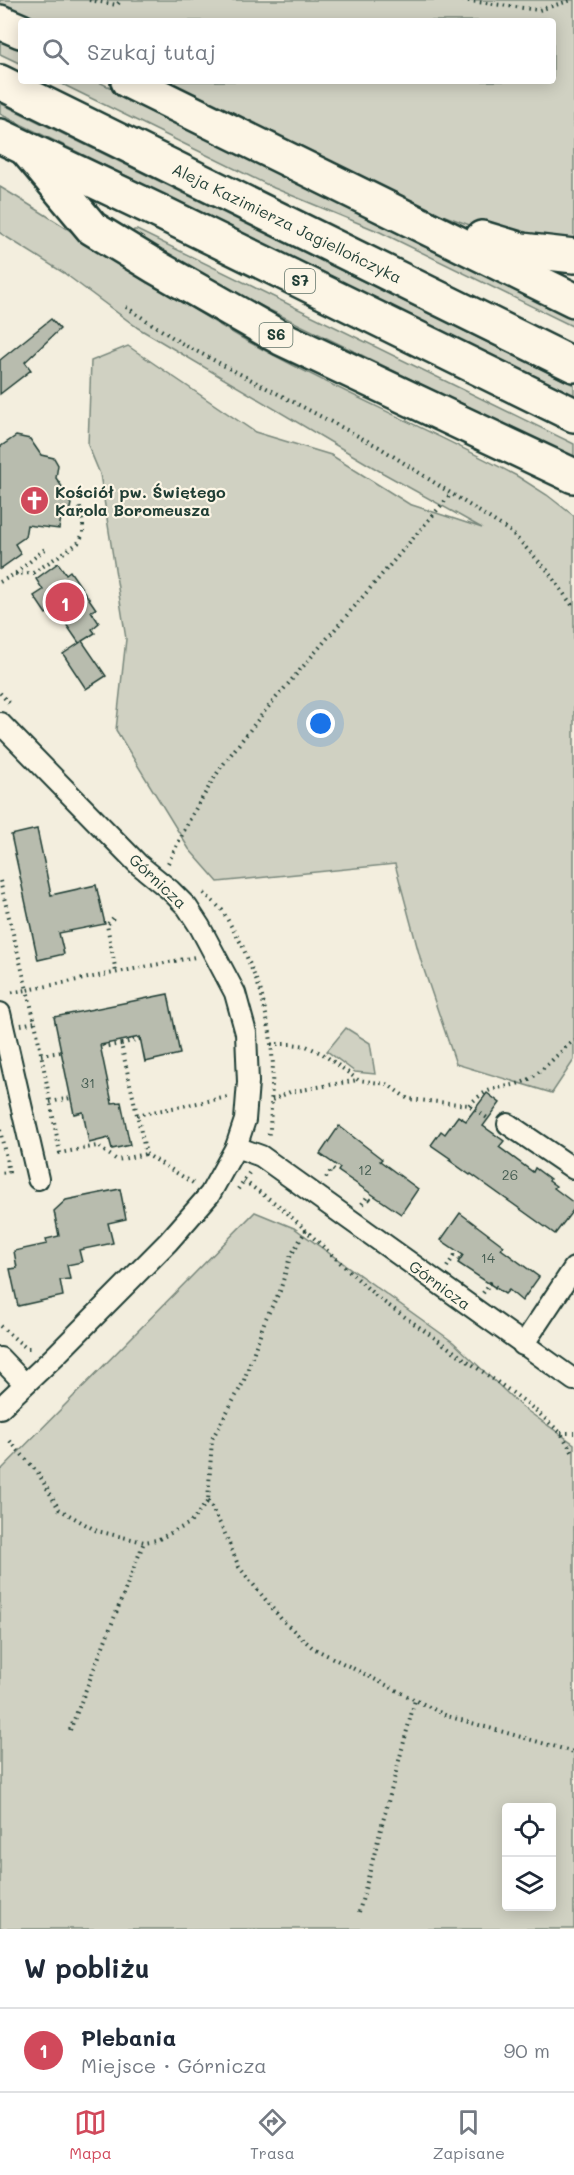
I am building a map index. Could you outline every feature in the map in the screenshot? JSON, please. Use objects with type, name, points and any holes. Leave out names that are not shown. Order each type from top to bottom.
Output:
[{"type":"highway","points":[[0,22],[18,30]]},
{"type":"highway","name":"Aleja Kazimierza Jagiellończyka","points":[[0,82],[574,364]]},
{"type":"highway","points":[[134,84],[574,300]]},
{"type":"highway","name":"S7","points":[[13,142],[574,416]]},
{"type":"highway","name":"S6","points":[[13,142],[92,228],[156,267],[281,338],[568,473]]},
{"type":"highway","points":[[403,217],[522,250],[574,256]]},
{"type":"highway","points":[[568,473],[571,498],[574,502]]},
{"type":"street","name":"Górnicza","points":[[0,723],[138,864],[187,907],[235,993],[246,1033],[248,1082],[245,1120],[236,1147],[210,1194],[168,1242],[0,1408]]},
{"type":"street","points":[[2,1021],[38,1179]]},
{"type":"street","points":[[508,1124],[574,1169]]},
{"type":"street","name":"Górnicza","points":[[236,1147],[261,1156],[574,1380]]},
{"type":"street","points":[[523,1345],[574,1268]]},
{"type":"street","points":[[0,1358],[24,1383]]},
{"type":"path","points":[[89,0],[117,5],[121,0]]},
{"type":"path","points":[[462,0],[539,10],[573,0]]},
{"type":"path","points":[[126,307],[181,343],[379,447],[511,532],[547,570],[574,608]]},
{"type":"path","points":[[168,863],[192,815],[221,767],[264,712],[451,494]]},
{"type":"path","points":[[15,574],[33,573],[78,543],[83,534],[80,507]]},
{"type":"path","points":[[0,582],[15,574],[46,548]]},
{"type":"path","points":[[0,880],[27,990],[60,1153],[97,1146],[117,1160],[146,1154],[195,1184]]},
{"type":"path","points":[[170,890],[190,881],[222,910],[242,945],[261,992],[273,1064],[270,1129],[261,1156],[232,1197]]},
{"type":"path","points":[[113,918],[107,926],[116,972]]},
{"type":"path","points":[[0,995],[196,957],[200,965]]},
{"type":"path","points":[[2,1021],[34,1022]]},
{"type":"path","points":[[103,1044],[104,1047],[140,1039]]},
{"type":"path","points":[[469,1105],[487,1090],[529,1080],[574,1040]]},
{"type":"path","points":[[121,1044],[146,1154]]},
{"type":"path","points":[[271,1044],[306,1046],[323,1054],[358,1080]]},
{"type":"path","points":[[41,1055],[61,1052]]},
{"type":"path","points":[[272,1100],[290,1092],[358,1080],[387,1084],[408,1099],[469,1105],[493,1122],[508,1124]]},
{"type":"path","points":[[228,1108],[229,1091]]},
{"type":"path","points":[[137,1115],[229,1097]]},
{"type":"path","points":[[50,1102],[71,1098]]},
{"type":"path","points":[[0,1130],[9,1172],[0,1173]]},
{"type":"path","points":[[322,1183],[332,1169],[338,1173]]},
{"type":"path","points":[[188,1193],[200,1175]]},
{"type":"path","points":[[244,1180],[282,1208],[378,1298],[527,1402],[561,1433],[574,1455]]},
{"type":"path","points":[[358,1209],[367,1197],[372,1201]]},
{"type":"path","points":[[306,1230],[290,1257],[280,1291],[265,1320],[243,1383],[212,1438],[208,1501],[239,1567],[296,1634],[313,1648],[447,1716],[574,1752]]},
{"type":"path","points":[[445,1270],[454,1256],[460,1260]]},
{"type":"path","points":[[481,1296],[490,1282],[496,1287]]},
{"type":"path","points":[[0,1326],[26,1348],[33,1348],[42,1343]]},
{"type":"path","points":[[561,1433],[574,1433]]},
{"type":"path","points":[[10,1441],[38,1473],[59,1509],[97,1530],[144,1542],[157,1540],[190,1523],[208,1501]]},
{"type":"path","points":[[69,1730],[144,1542]]},
{"type":"path","points":[[359,1912],[415,1700]]},
{"type":"shaded area","points":[[0,0],[574,0],[574,246],[475,227],[426,209],[298,150],[166,84],[556,84],[556,18],[20,18],[0,10]]},
{"type":"shaded area","points":[[0,34],[18,43],[18,63],[0,54]]},
{"type":"shaded area","points":[[62,84],[103,84],[574,314],[574,327],[380,232],[274,188]]},
{"type":"shaded area","points":[[0,103],[574,385],[574,396],[0,114]]},
{"type":"shaded area","points":[[0,187],[240,337],[517,476],[574,516],[574,1060],[552,1093],[456,1064],[421,961],[395,864],[218,882],[189,849],[116,730],[126,639],[100,474],[88,445],[91,361],[128,346],[255,432],[331,455],[409,504],[482,528],[383,473],[138,328],[64,273],[0,233]]},
{"type":"shaded area","points":[[134,230],[574,444],[574,459],[247,299],[171,258],[132,233]]},
{"type":"shaded area","points":[[346,1028],[370,1043],[375,1074],[355,1072],[327,1051]]},
{"type":"shaded area","points":[[255,1212],[294,1228],[453,1342],[522,1407],[574,1444],[574,1929],[0,1929],[0,1471]]},
{"type":"building","points":[[51,319],[60,329],[25,362],[31,370],[0,394],[0,360]]},
{"type":"building","name":"Kościół pw. Świętego Karola Boromeusza","points":[[16,436],[30,439],[41,455],[54,458],[58,465],[56,478],[71,504],[69,513],[61,518],[59,529],[27,525],[25,537],[15,544],[21,554],[0,569],[0,447]]},
{"type":"building","points":[[58,563],[66,574],[70,571],[96,609],[91,611],[99,623],[92,629],[95,633],[82,641],[106,676],[86,689],[63,654],[81,642],[79,643],[55,608],[46,614],[34,596],[43,590],[36,579]]},
{"type":"building","points":[[37,829],[51,895],[96,885],[105,924],[59,933],[64,954],[38,960],[11,835]]},
{"type":"building","points":[[168,994],[180,1054],[145,1062],[140,1037],[100,1045],[112,1103],[121,1102],[130,1145],[112,1149],[109,1138],[89,1143],[83,1112],[74,1114],[54,1017]]},
{"type":"building","points":[[487,1093],[500,1103],[483,1126],[504,1141],[499,1147],[533,1172],[535,1168],[550,1179],[549,1181],[556,1186],[554,1188],[574,1203],[574,1209],[555,1234],[431,1145],[441,1131],[445,1134],[458,1116],[466,1121]]},
{"type":"building","points":[[339,1126],[382,1159],[380,1161],[418,1189],[401,1214],[338,1171],[340,1168],[320,1154]]},
{"type":"building","points":[[120,1189],[126,1219],[108,1223],[113,1243],[79,1250],[82,1262],[67,1265],[70,1279],[60,1280],[63,1296],[18,1306],[10,1269],[17,1268],[14,1251],[47,1244],[46,1239],[59,1236],[54,1211],[66,1200]]},
{"type":"building","points":[[460,1213],[504,1246],[501,1249],[539,1277],[522,1301],[509,1290],[505,1294],[458,1263],[463,1255],[441,1240]]},
{"type":"place","name":"Kościół pw. Świętego Karola Boromeusza","points":[[34,501]]},
{"type":"place","name":"Plebania","points":[[65,602]]}]
